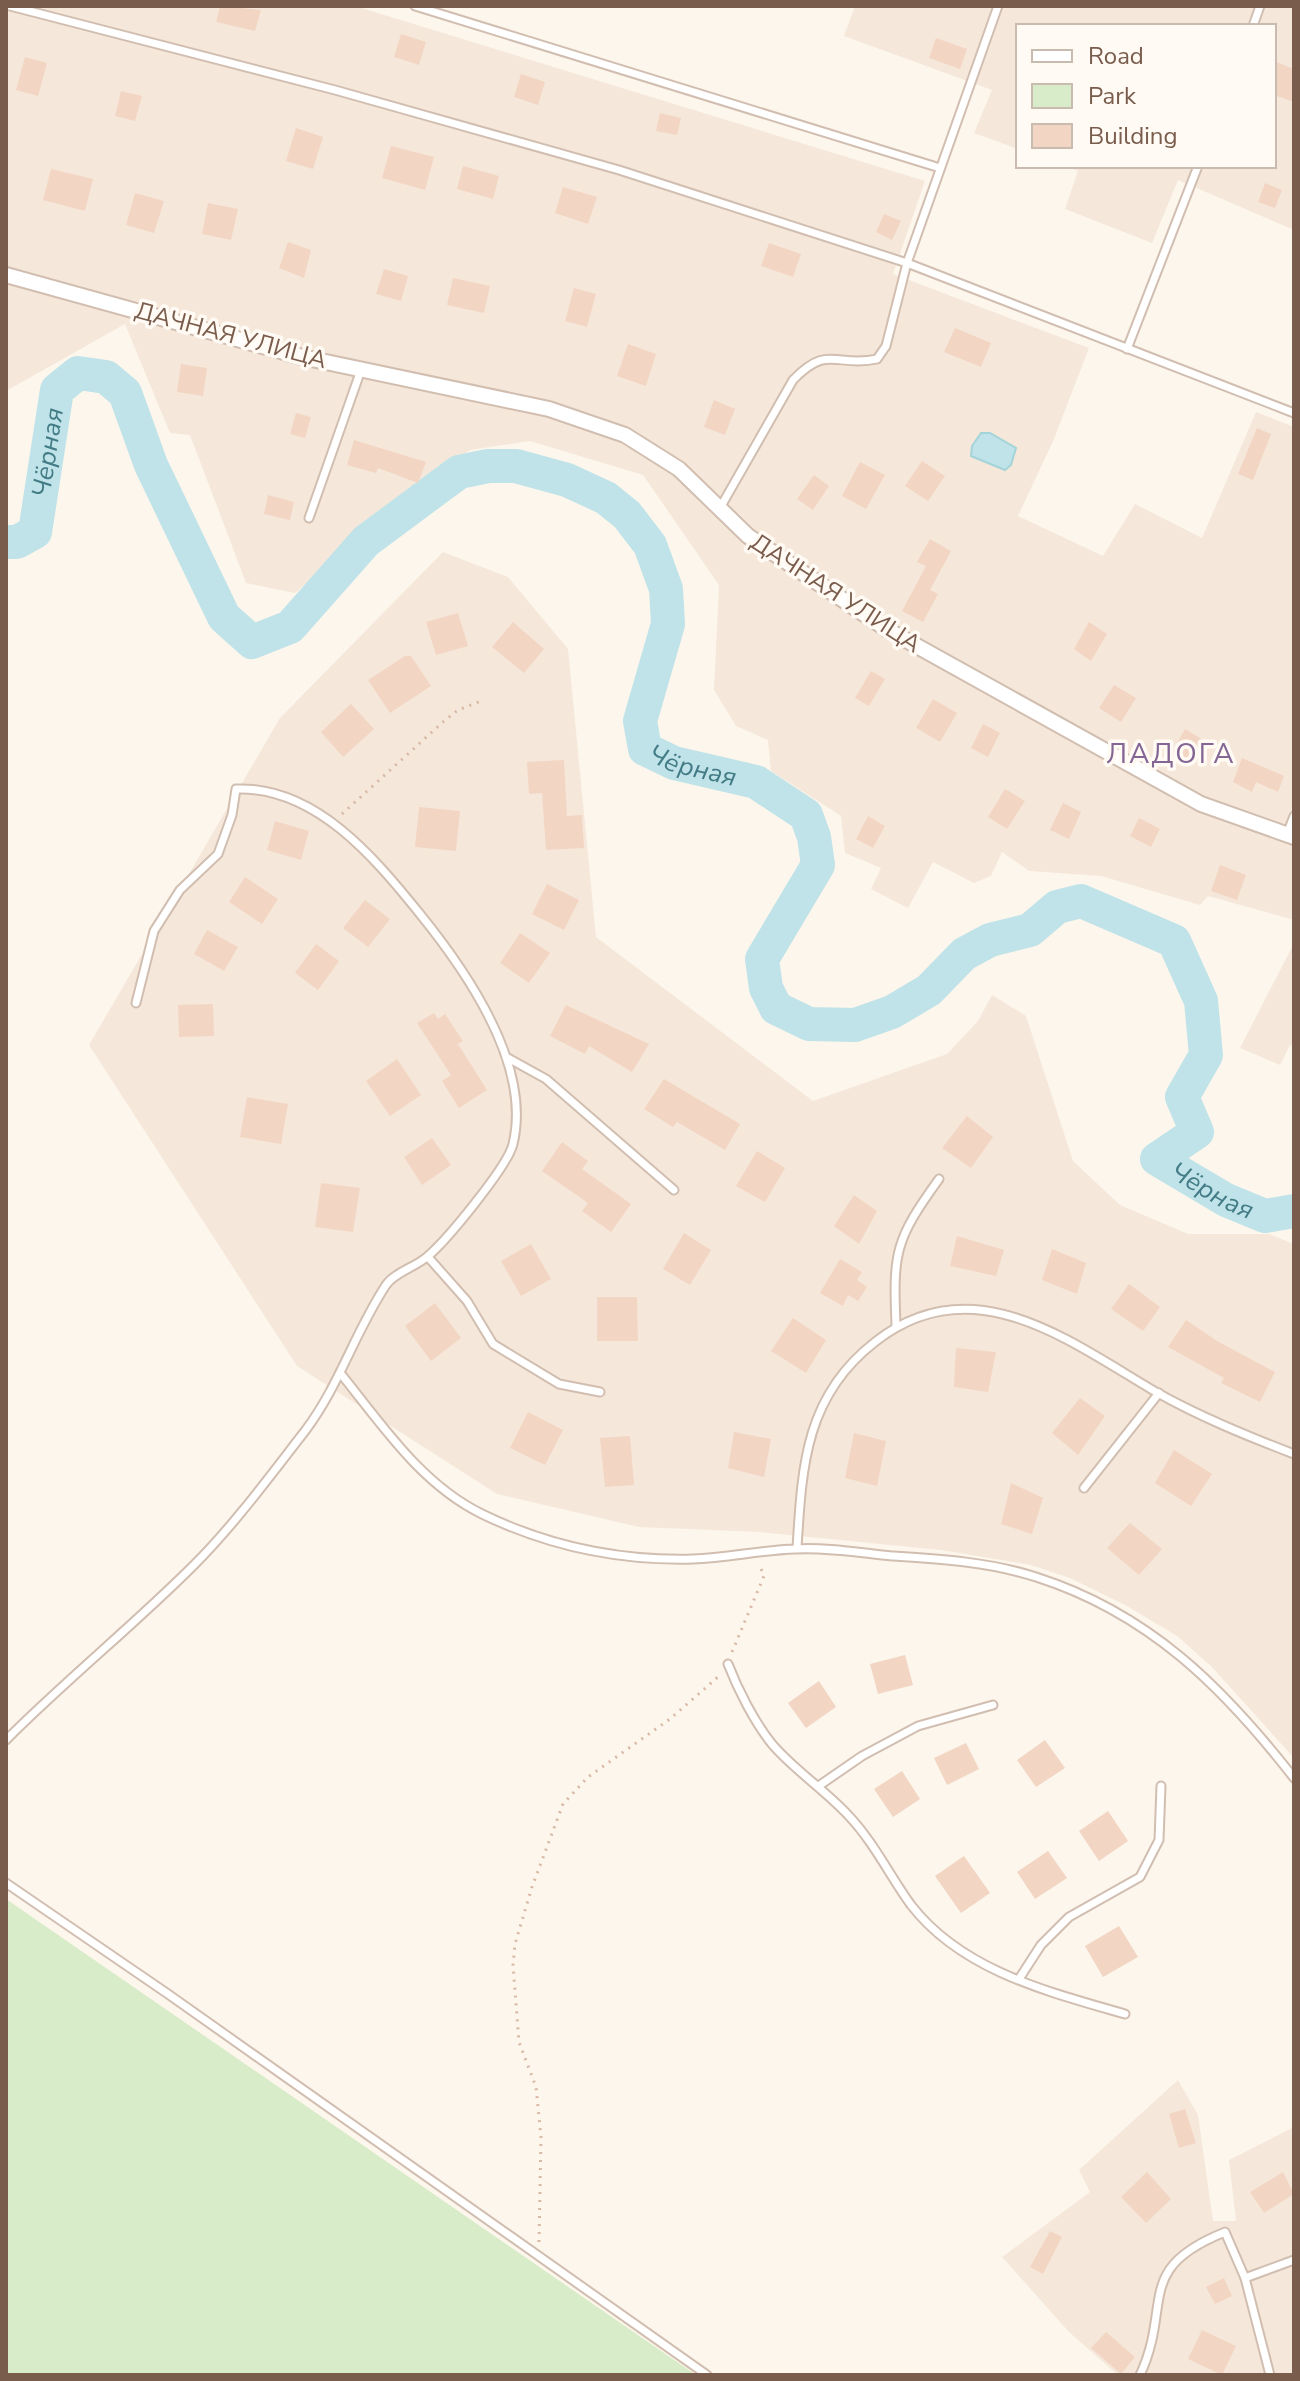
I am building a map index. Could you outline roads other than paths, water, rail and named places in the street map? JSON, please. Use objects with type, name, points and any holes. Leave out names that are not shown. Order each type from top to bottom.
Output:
[{"type":"street","name":"ДАЧНАЯ УЛИЦА","points":[[6,275],[302,357],[549,409],[625,435],[679,469],[748,536],[806,578],[987,688],[1201,804],[1290,836]]},
{"type":"lane","points":[[10,6],[335,90],[589,162],[907,263],[1294,413]]},
{"type":"lane","points":[[415,6],[940,168]]},
{"type":"lane","points":[[720,509],[793,380],[807,366],[822,358],[865,362],[877,359],[886,346],[907,263],[998,6]]},
{"type":"lane","points":[[1127,349],[1197,168]]},
{"type":"lane","points":[[309,518],[361,368]]},
{"type":"lane","points":[[6,1740],[196,1563],[307,1429],[341,1374],[388,1282],[428,1257],[500,1168],[513,1146],[517,1098],[508,1058],[441,940],[368,856],[314,809],[286,795],[257,788],[236,789],[232,815],[218,854],[180,890],[154,931],[136,1003]]},
{"type":"lane","points":[[1290,836],[1294,816]]},
{"type":"lane","points":[[508,1058],[546,1079],[674,1190]]},
{"type":"lane","points":[[896,1325],[893,1266],[899,1243],[939,1179]]},
{"type":"lane","points":[[428,1257],[467,1301],[493,1344],[559,1384],[600,1392]]},
{"type":"lane","points":[[797,1548],[802,1465],[811,1432],[840,1372],[896,1325],[933,1313],[973,1309],[1017,1317],[1067,1336],[1159,1393],[1244,1435],[1294,1454]]},
{"type":"lane","points":[[341,1374],[417,1467],[448,1493],[481,1513],[555,1544],[629,1557],[693,1559],[797,1548],[962,1561],[1036,1577],[1111,1610],[1187,1658],[1252,1724],[1294,1778]]},
{"type":"lane","points":[[1084,1488],[1159,1393]]},
{"type":"lane","points":[[728,1664],[773,1744],[820,1785],[854,1821],[912,1906],[933,1929],[964,1954],[1019,1979],[1125,2014]]},
{"type":"lane","points":[[820,1785],[918,1726],[993,1705]]},
{"type":"lane","points":[[1019,1979],[1041,1945],[1069,1917],[1140,1877],[1159,1840],[1161,1786]]},
{"type":"lane","points":[[6,1883],[707,2375]]},
{"type":"lane","points":[[1140,2375],[1151,2347],[1160,2283],[1170,2264],[1196,2244],[1225,2232],[1245,2278],[1270,2375]]},
{"type":"lane","points":[[1245,2278],[1294,2260]]},
{"type":"water","points":[[981,433],[990,433],[1016,448],[1011,465],[1005,470],[971,456],[972,446]]},
{"type":"waterway","name":"Чёрная","points":[[6,542],[17,542],[35,532],[57,390],[78,373],[106,377],[125,393],[151,465],[224,617],[252,642],[290,627],[366,541],[459,472],[488,466],[516,466],[567,480],[606,498],[627,515],[650,545],[666,589],[668,624],[640,721],[645,749],[674,763],[756,782],[806,815],[814,837],[818,865],[762,959],[766,988],[776,1008],[809,1024],[855,1025],[892,1012],[929,990],[964,954],[990,940],[1030,930],[1057,907],[1081,901],[1174,941],[1201,1001],[1206,1055],[1182,1097],[1197,1132],[1157,1159],[1226,1200],[1265,1216],[1294,1211]]},
{"type":"district","name":"ЛАДОГА","points":[[1171,754]]}]
